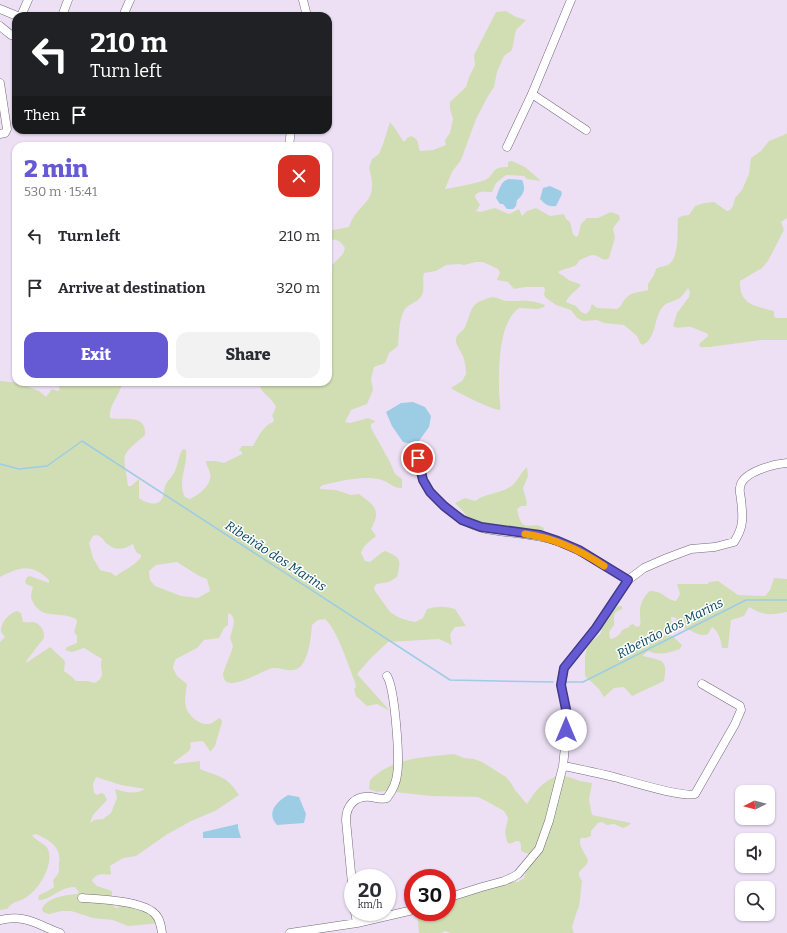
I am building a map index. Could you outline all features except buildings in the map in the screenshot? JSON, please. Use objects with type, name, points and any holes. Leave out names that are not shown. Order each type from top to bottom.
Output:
[{"type":"street","points":[[23,12],[28,0]]},
{"type":"street","points":[[64,12],[68,0]]},
{"type":"street","points":[[124,12],[129,0]]},
{"type":"street","points":[[303,0],[306,12]]},
{"type":"street","points":[[507,147],[532,94],[571,0]]},
{"type":"street","points":[[0,9],[12,14]]},
{"type":"street","points":[[0,26],[12,33]]},
{"type":"street","points":[[0,83],[7,129],[5,133],[0,134]]},
{"type":"street","points":[[532,94],[586,130]]},
{"type":"street","points":[[418,458],[423,480],[430,492],[444,506],[462,520],[481,527],[540,535],[558,541],[579,550],[628,580]]},
{"type":"street","points":[[456,895],[504,882],[518,874],[539,849],[549,821],[563,766],[568,719],[561,685],[564,668],[596,628],[628,580],[644,568],[691,549],[715,547],[734,542],[744,521],[740,487],[742,480],[749,474],[778,464],[787,463]]},
{"type":"street","points":[[351,869],[346,820],[347,809],[355,800],[360,798],[387,798],[396,783],[398,774],[395,711],[392,685],[387,676]]},
{"type":"street","points":[[563,766],[666,791],[688,795],[695,794],[735,724],[741,710],[740,706],[702,684]]},
{"type":"street","points":[[82,898],[130,903],[144,907],[158,917],[162,933]]},
{"type":"street","points":[[290,933],[357,923],[404,913]]},
{"type":"street","points":[[0,920],[8,918],[27,919],[60,933]]},
{"type":"green space","points":[[506,11],[516,17],[526,20],[516,30],[512,50],[504,56],[497,72],[494,87],[476,119],[461,160],[452,172],[445,189],[485,180],[498,168],[508,167],[508,162],[512,161],[525,167],[541,181],[527,179],[524,176],[506,175],[496,183],[492,192],[477,193],[475,197],[480,205],[476,211],[480,212],[495,208],[509,214],[519,209],[522,216],[527,211],[536,208],[550,216],[564,214],[566,219],[570,222],[573,234],[576,237],[578,236],[581,224],[587,218],[598,218],[611,212],[619,215],[620,219],[613,228],[615,238],[609,258],[605,260],[592,255],[580,260],[577,265],[558,272],[581,285],[566,302],[576,306],[581,312],[586,314],[590,310],[592,304],[597,308],[617,309],[631,294],[648,290],[648,284],[656,269],[668,265],[672,261],[677,243],[678,218],[689,215],[695,206],[704,203],[714,202],[727,211],[730,210],[733,206],[735,198],[742,190],[749,174],[751,158],[761,151],[769,141],[787,133],[787,218],[781,222],[784,230],[768,261],[762,268],[740,281],[740,289],[745,300],[755,306],[774,311],[774,316],[776,318],[787,318],[787,340],[761,340],[700,347],[699,344],[708,336],[707,333],[691,327],[677,328],[673,326],[677,313],[689,297],[690,292],[688,288],[680,298],[667,303],[663,307],[659,313],[653,333],[643,345],[640,343],[637,336],[624,325],[604,323],[597,320],[583,321],[577,318],[571,310],[556,305],[546,298],[544,295],[544,287],[525,287],[514,289],[508,282],[497,280],[500,273],[498,269],[483,262],[464,265],[446,265],[436,271],[424,273],[421,297],[407,307],[402,314],[398,346],[389,353],[385,363],[374,367],[371,379],[373,390],[367,404],[351,410],[345,422],[350,423],[368,418],[375,421],[371,424],[371,428],[395,474],[402,479],[402,488],[396,487],[382,480],[367,478],[352,479],[323,485],[319,488],[336,490],[351,495],[359,494],[369,501],[375,508],[376,517],[371,529],[376,536],[365,546],[361,553],[365,561],[370,562],[385,551],[395,556],[399,560],[397,577],[389,582],[377,584],[374,587],[375,591],[390,612],[398,617],[415,622],[423,618],[427,609],[448,607],[455,609],[466,626],[455,627],[450,634],[452,645],[439,639],[388,642],[370,659],[357,674],[390,711],[377,704],[367,706],[356,696],[354,689],[356,687],[355,682],[342,649],[330,624],[325,619],[318,620],[312,625],[306,659],[297,669],[290,670],[273,668],[236,683],[229,683],[225,680],[223,673],[233,647],[230,638],[234,621],[232,615],[229,613],[228,625],[224,628],[219,638],[204,640],[197,648],[176,659],[174,663],[173,668],[177,676],[187,684],[185,701],[189,713],[194,719],[201,723],[208,724],[219,718],[222,722],[215,746],[211,751],[203,741],[193,742],[190,743],[191,747],[189,751],[173,763],[200,761],[200,769],[227,781],[239,795],[215,811],[191,821],[166,835],[136,856],[123,858],[110,866],[110,875],[98,875],[92,881],[97,886],[112,891],[112,900],[115,908],[120,905],[120,898],[122,897],[132,905],[149,910],[162,923],[128,926],[113,920],[93,918],[71,911],[62,911],[49,914],[43,912],[42,909],[44,905],[52,899],[77,894],[79,892],[75,887],[69,888],[59,891],[42,900],[38,900],[39,895],[54,887],[53,880],[59,872],[59,857],[54,845],[36,834],[32,835],[48,849],[49,852],[48,865],[43,878],[35,890],[22,900],[9,906],[7,909],[0,910],[0,642],[5,637],[1,632],[2,625],[8,616],[17,611],[21,613],[23,622],[33,622],[38,624],[43,630],[44,638],[26,663],[50,647],[64,660],[64,671],[76,681],[88,681],[95,683],[99,680],[102,675],[102,659],[84,648],[72,652],[65,650],[67,647],[77,643],[77,636],[74,632],[77,622],[76,619],[68,616],[49,614],[40,611],[32,601],[31,593],[33,587],[26,584],[25,581],[27,577],[30,576],[49,583],[49,580],[43,575],[37,571],[25,568],[0,577],[0,381],[12,382],[12,386],[26,386],[39,391],[46,397],[52,389],[58,391],[60,389],[59,386],[121,386],[111,409],[110,418],[138,420],[145,428],[145,435],[130,448],[125,457],[128,486],[131,486],[139,479],[139,498],[152,504],[158,502],[163,497],[166,484],[174,473],[182,450],[184,449],[186,450],[186,462],[182,480],[183,491],[185,497],[190,499],[197,495],[204,489],[209,481],[210,473],[206,461],[224,463],[242,454],[239,450],[242,446],[253,446],[264,429],[273,422],[274,419],[272,416],[276,407],[271,399],[263,392],[260,386],[332,386],[332,265],[343,254],[345,248],[342,243],[332,240],[332,230],[349,227],[357,212],[370,196],[372,180],[369,168],[372,159],[379,154],[390,122],[403,141],[411,136],[414,137],[418,142],[420,151],[433,150],[446,145],[445,140],[450,133],[453,119],[450,109],[450,102],[466,87],[475,65],[474,55],[496,12]],"holes":[[[96,535],[101,537],[109,546],[119,549],[126,548],[133,544],[136,552],[141,555],[141,557],[133,565],[116,576],[112,573],[100,570],[93,558],[89,543],[93,536]],[[177,562],[199,576],[207,579],[210,591],[198,598],[181,596],[155,586],[150,580],[149,571],[156,565]],[[96,777],[121,785],[145,789],[138,792],[127,792],[115,789],[117,798],[111,813],[103,819],[94,820],[90,823],[93,815],[107,800],[104,794],[101,793],[97,795],[94,793],[93,784]]]},
{"type":"green space","points":[[492,297],[505,301],[531,301],[545,305],[544,307],[538,309],[519,308],[512,315],[507,324],[501,346],[499,370],[500,410],[476,401],[451,388],[462,381],[466,374],[463,356],[457,346],[456,339],[464,329],[475,304]]},
{"type":"green space","points":[[527,467],[528,476],[523,488],[527,503],[526,506],[521,506],[517,509],[519,517],[524,525],[535,525],[544,528],[543,533],[530,538],[502,534],[474,523],[455,503],[465,498],[475,501],[483,496],[510,487],[515,483]]},
{"type":"green space","points":[[774,578],[787,579],[787,612],[768,614],[759,612],[749,607],[744,616],[731,620],[728,648],[722,648],[719,636],[712,627],[708,634],[701,635],[682,628],[679,621],[674,617],[671,617],[671,625],[666,630],[626,648],[626,650],[637,648],[665,635],[669,635],[674,638],[682,645],[680,649],[660,654],[648,651],[643,655],[662,662],[665,669],[664,681],[632,696],[624,687],[614,688],[604,697],[599,689],[585,676],[585,657],[587,646],[601,633],[603,623],[618,606],[622,606],[622,609],[615,613],[614,625],[609,632],[610,639],[618,636],[622,630],[630,625],[633,624],[636,627],[640,626],[641,604],[650,591],[659,592],[676,601],[680,594],[677,584],[708,584],[709,582],[718,581],[738,595],[765,596],[770,590]]},
{"type":"green space","points":[[454,754],[482,762],[506,777],[527,804],[534,793],[541,786],[560,774],[580,781],[592,783],[589,800],[592,815],[631,823],[623,828],[614,824],[607,825],[602,822],[598,823],[591,831],[591,836],[581,838],[580,843],[588,860],[587,864],[579,872],[579,876],[582,881],[579,907],[572,927],[574,933],[451,933],[445,931],[441,933],[419,933],[418,921],[456,921],[456,900],[504,881],[518,882],[524,878],[531,855],[521,851],[521,844],[519,841],[510,844],[507,842],[505,832],[508,818],[504,811],[478,797],[431,796],[386,791],[377,792],[369,789],[370,780],[388,767],[420,758]]},
{"type":"water","points":[[509,179],[522,180],[524,186],[523,194],[517,200],[516,206],[513,209],[507,209],[503,204],[500,204],[496,198],[502,184]]},
{"type":"water","points":[[550,186],[561,191],[562,194],[556,206],[547,205],[540,199],[543,188]]},
{"type":"water","points":[[413,402],[425,407],[431,416],[429,427],[416,445],[403,442],[392,426],[386,412],[401,403]]},
{"type":"water","points":[[288,795],[299,797],[306,814],[304,823],[277,825],[274,821],[272,812],[276,804]]},
{"type":"water","points":[[238,824],[241,838],[203,838],[203,832]]},
{"type":"waterway","name":"Ribeirão dos Marins","points":[[0,464],[19,469],[47,466],[82,441],[450,680],[553,682]]},
{"type":"waterway","name":"Ribeirão dos Marins","points":[[564,682],[583,682],[746,600],[787,600]]},
{"type":"slow traffic","points":[[525,534],[540,535],[558,541],[579,550],[604,566]]},
{"type":"route","points":[[418,458],[423,480],[430,492],[444,506],[462,520],[481,527],[540,535],[558,541],[579,550],[628,580],[596,628],[564,668],[561,685],[568,719],[566,730]]}]
